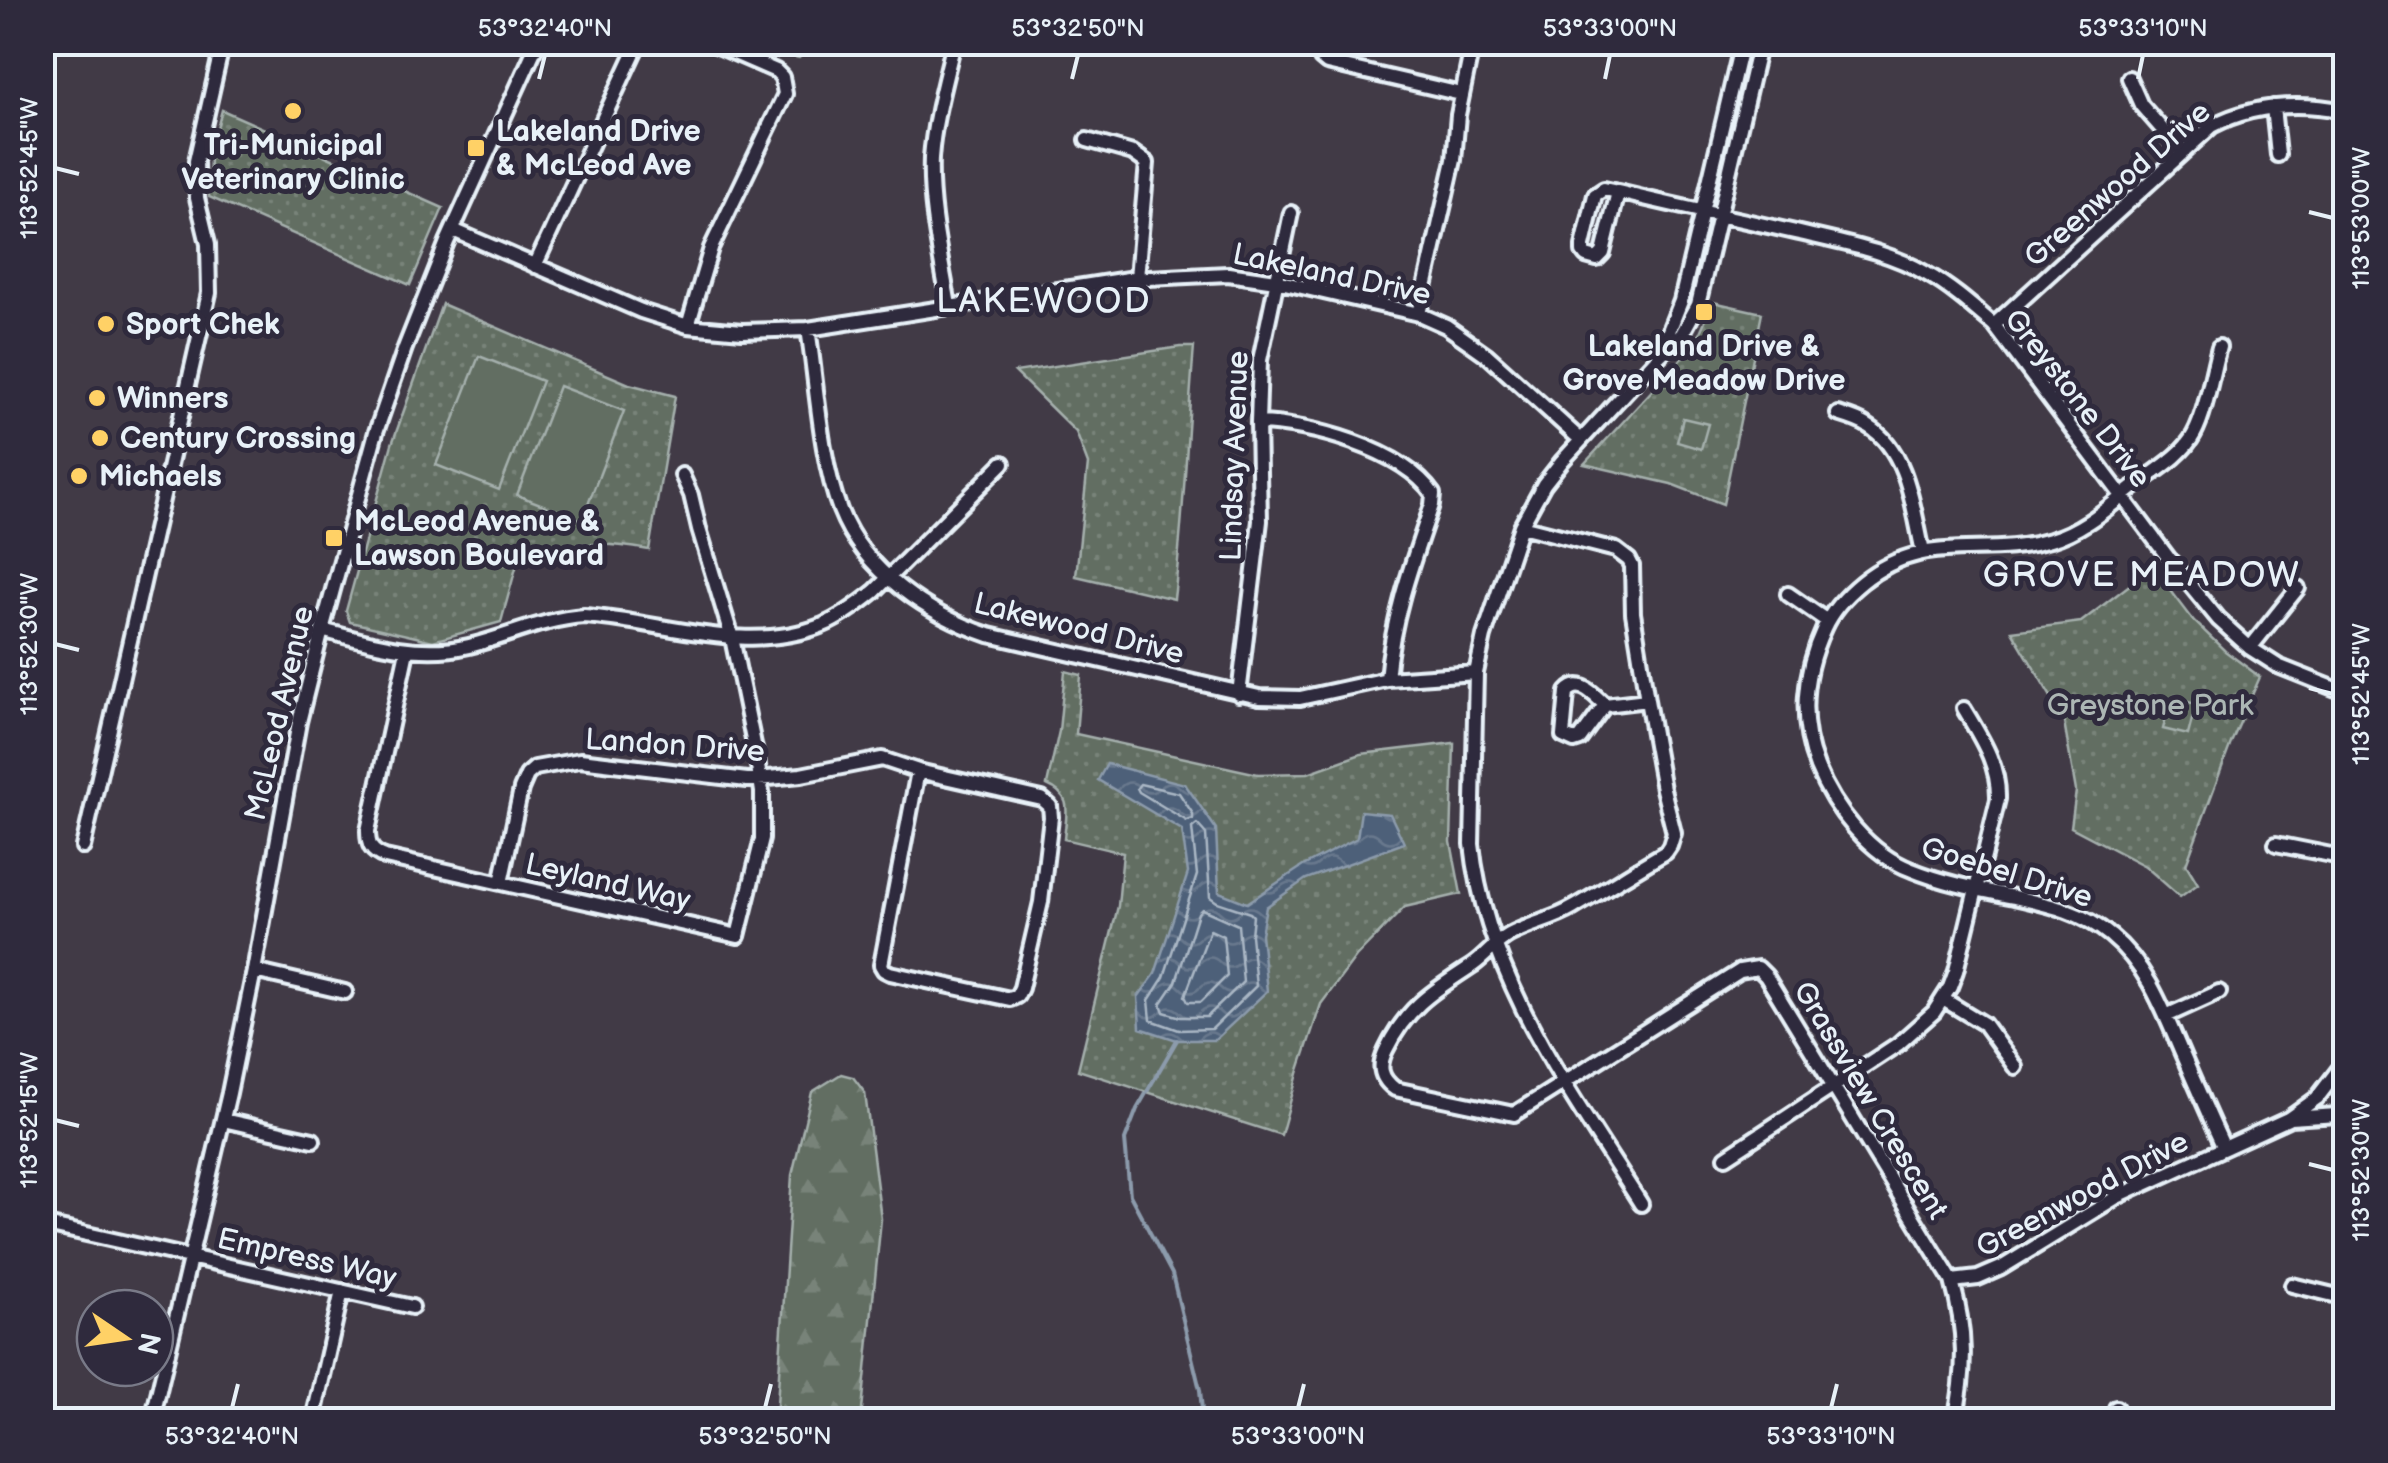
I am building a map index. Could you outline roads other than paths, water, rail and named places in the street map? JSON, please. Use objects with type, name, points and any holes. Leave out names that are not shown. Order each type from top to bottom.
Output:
[{"type":"street","points":[[83,847],[209,293],[209,254],[198,198],[196,161],[222,42]]},
{"type":"street","name":"McLeod Avenue","points":[[152,1420],[223,1120],[286,786],[322,630],[376,432],[452,230],[538,42]]},
{"type":"street","points":[[535,266],[639,42]]},
{"type":"street","points":[[688,326],[711,248],[785,94],[782,77],[776,71],[710,42]]},
{"type":"street","points":[[949,306],[932,198],[931,164],[936,118],[954,42]]},
{"type":"street","points":[[1316,42],[1320,58],[1327,63],[1461,94]]},
{"type":"street","points":[[1419,314],[1454,160],[1461,94],[1474,42]]},
{"type":"street","points":[[1658,358],[1681,300],[1742,42]]},
{"type":"street","points":[[1641,1204],[1532,1026],[1495,945],[1480,893],[1472,844],[1476,674],[1484,636],[1520,526],[1544,484],[1682,334],[1698,305],[1760,42]]},
{"type":"street","points":[[2129,78],[2142,105],[2182,152]]},
{"type":"street","name":"Greenwood Drive","points":[[1994,326],[2212,126],[2224,119],[2273,107],[2302,105],[2346,112]]},
{"type":"street","points":[[2273,107],[2278,155]]},
{"type":"street","points":[[1088,140],[1133,152],[1147,163],[1137,278]]},
{"type":"street","points":[[1604,189],[1618,192],[1603,253],[1597,259],[1586,256],[1583,246],[1595,195],[1604,189]]},
{"type":"street","name":"Greystone Drive","points":[[1618,192],[1848,244],[1926,273],[1963,298],[1994,326],[2201,601],[2250,648],[2278,666],[2346,693]]},
{"type":"street","name":"Lindsay Avenue","points":[[1239,694],[1260,521],[1260,360],[1291,213]]},
{"type":"street","name":"Lakeland Drive","points":[[452,230],[641,311],[688,326],[742,331],[808,329],[1137,278],[1228,274],[1276,281],[1419,314],[1456,332],[1581,440]]},
{"type":"street","name":"Lakewood Drive","points":[[808,329],[828,471],[840,512],[854,536],[906,593],[960,625],[1239,694],[1283,699],[1387,679],[1476,674]]},
{"type":"street","name":"Goebel Drive","points":[[2219,347],[2197,430],[2189,442],[2078,529],[2048,541],[2012,547],[1923,552],[1872,574],[1840,602],[1827,621],[1812,658],[1804,704],[1809,742],[1823,782],[1854,826],[1890,859],[1912,870],[1978,889],[2054,906],[2096,924],[2138,963],[2154,990],[2224,1148]]},
{"type":"street","points":[[1838,414],[1864,423],[1878,433],[1898,460],[1923,552]]},
{"type":"street","points":[[1258,423],[1286,424],[1366,447],[1403,468],[1433,494],[1400,601],[1387,679]]},
{"type":"street","points":[[322,630],[406,651],[467,646],[531,625],[584,616],[732,638],[790,634],[827,623],[852,608],[890,577],[1003,463]]},
{"type":"street","name":"Leyland Way","points":[[406,651],[368,831],[371,849],[385,858],[738,936],[762,839],[760,779],[732,638],[691,494],[682,475]]},
{"type":"street","points":[[1520,526],[1616,550],[1629,560],[1647,700],[1674,833],[1666,852],[1566,912],[1513,934],[1418,1003],[1395,1031],[1382,1058],[1382,1076],[1395,1089],[1504,1114],[1523,1110],[1565,1083]]},
{"type":"street","points":[[2250,648],[2298,588]]},
{"type":"street","points":[[1788,594],[1827,621]]},
{"type":"street","points":[[1605,705],[1647,700]]},
{"type":"street","points":[[1726,1157],[1898,1044],[1943,999],[1956,971],[1978,889],[1998,784],[1991,756],[1964,709]]},
{"type":"street","name":"Landon Drive","points":[[500,883],[521,790],[526,776],[535,768],[580,760],[760,779],[882,759],[1042,800],[1050,806],[1041,902],[1021,988],[1010,999],[890,973],[881,965],[918,771]]},
{"type":"street","points":[[2276,844],[2346,858]]},
{"type":"street","name":"Grassview Crescent","points":[[1565,1083],[1740,971],[1758,968],[1952,1282],[1964,1345],[1955,1420]]},
{"type":"street","points":[[254,971],[345,992]]},
{"type":"street","points":[[2166,1016],[2219,992]]},
{"type":"street","points":[[1943,999],[1984,1024],[2015,1067]]},
{"type":"street","name":"Greenwood Drive","points":[[1952,1282],[1978,1278],[2001,1268],[2117,1197],[2288,1118],[2318,1098],[2346,1060]]},
{"type":"street","name":"Greenwood Drive","points":[[2288,1118],[2338,1115],[2346,1107]]},
{"type":"street","points":[[223,1120],[312,1140]]},
{"type":"street","name":"Empress Way","points":[[42,1224],[412,1307]]},
{"type":"street","points":[[2292,1285],[2346,1298]]},
{"type":"street","points":[[313,1420],[342,1292]]},
{"type":"water","points":[[1107,764],[1185,784],[1216,829],[1219,892],[1247,903],[1303,866],[1357,838],[1361,811],[1390,814],[1404,843],[1306,879],[1266,907],[1261,934],[1267,991],[1215,1040],[1177,1040],[1140,1028],[1138,997],[1155,974],[1188,873],[1182,830],[1098,780]]},
{"type":"waterway","points":[[1177,1040],[1137,1109],[1125,1140],[1130,1195],[1172,1274],[1200,1390],[1203,1420]]},
{"type":"place","name":"Tri-Municipal Veterinary Clinic","points":[[293,111]]},
{"type":"place","name":"Lakeland Drive & McLeod Ave","points":[[476,148]]},
{"type":"place","name":"Lakeland Drive & Grove Meadow Drive","points":[[1704,312]]},
{"type":"place","name":"Sport Chek","points":[[106,324]]},
{"type":"place","name":"Winners","points":[[97,398]]},
{"type":"place","name":"Century Crossing","points":[[100,438]]},
{"type":"place","name":"Michaels","points":[[79,476]]},
{"type":"place","name":"McLeod Avenue & Lawson Boulevard","points":[[334,538]]},
{"type":"district","name":"LAKEWOOD","points":[[1044,300]]},
{"type":"district","name":"GROVE MEADOW","points":[[2142,574]]},
{"type":"park label","name":"Greystone Park","points":[[2150,705]]}]
